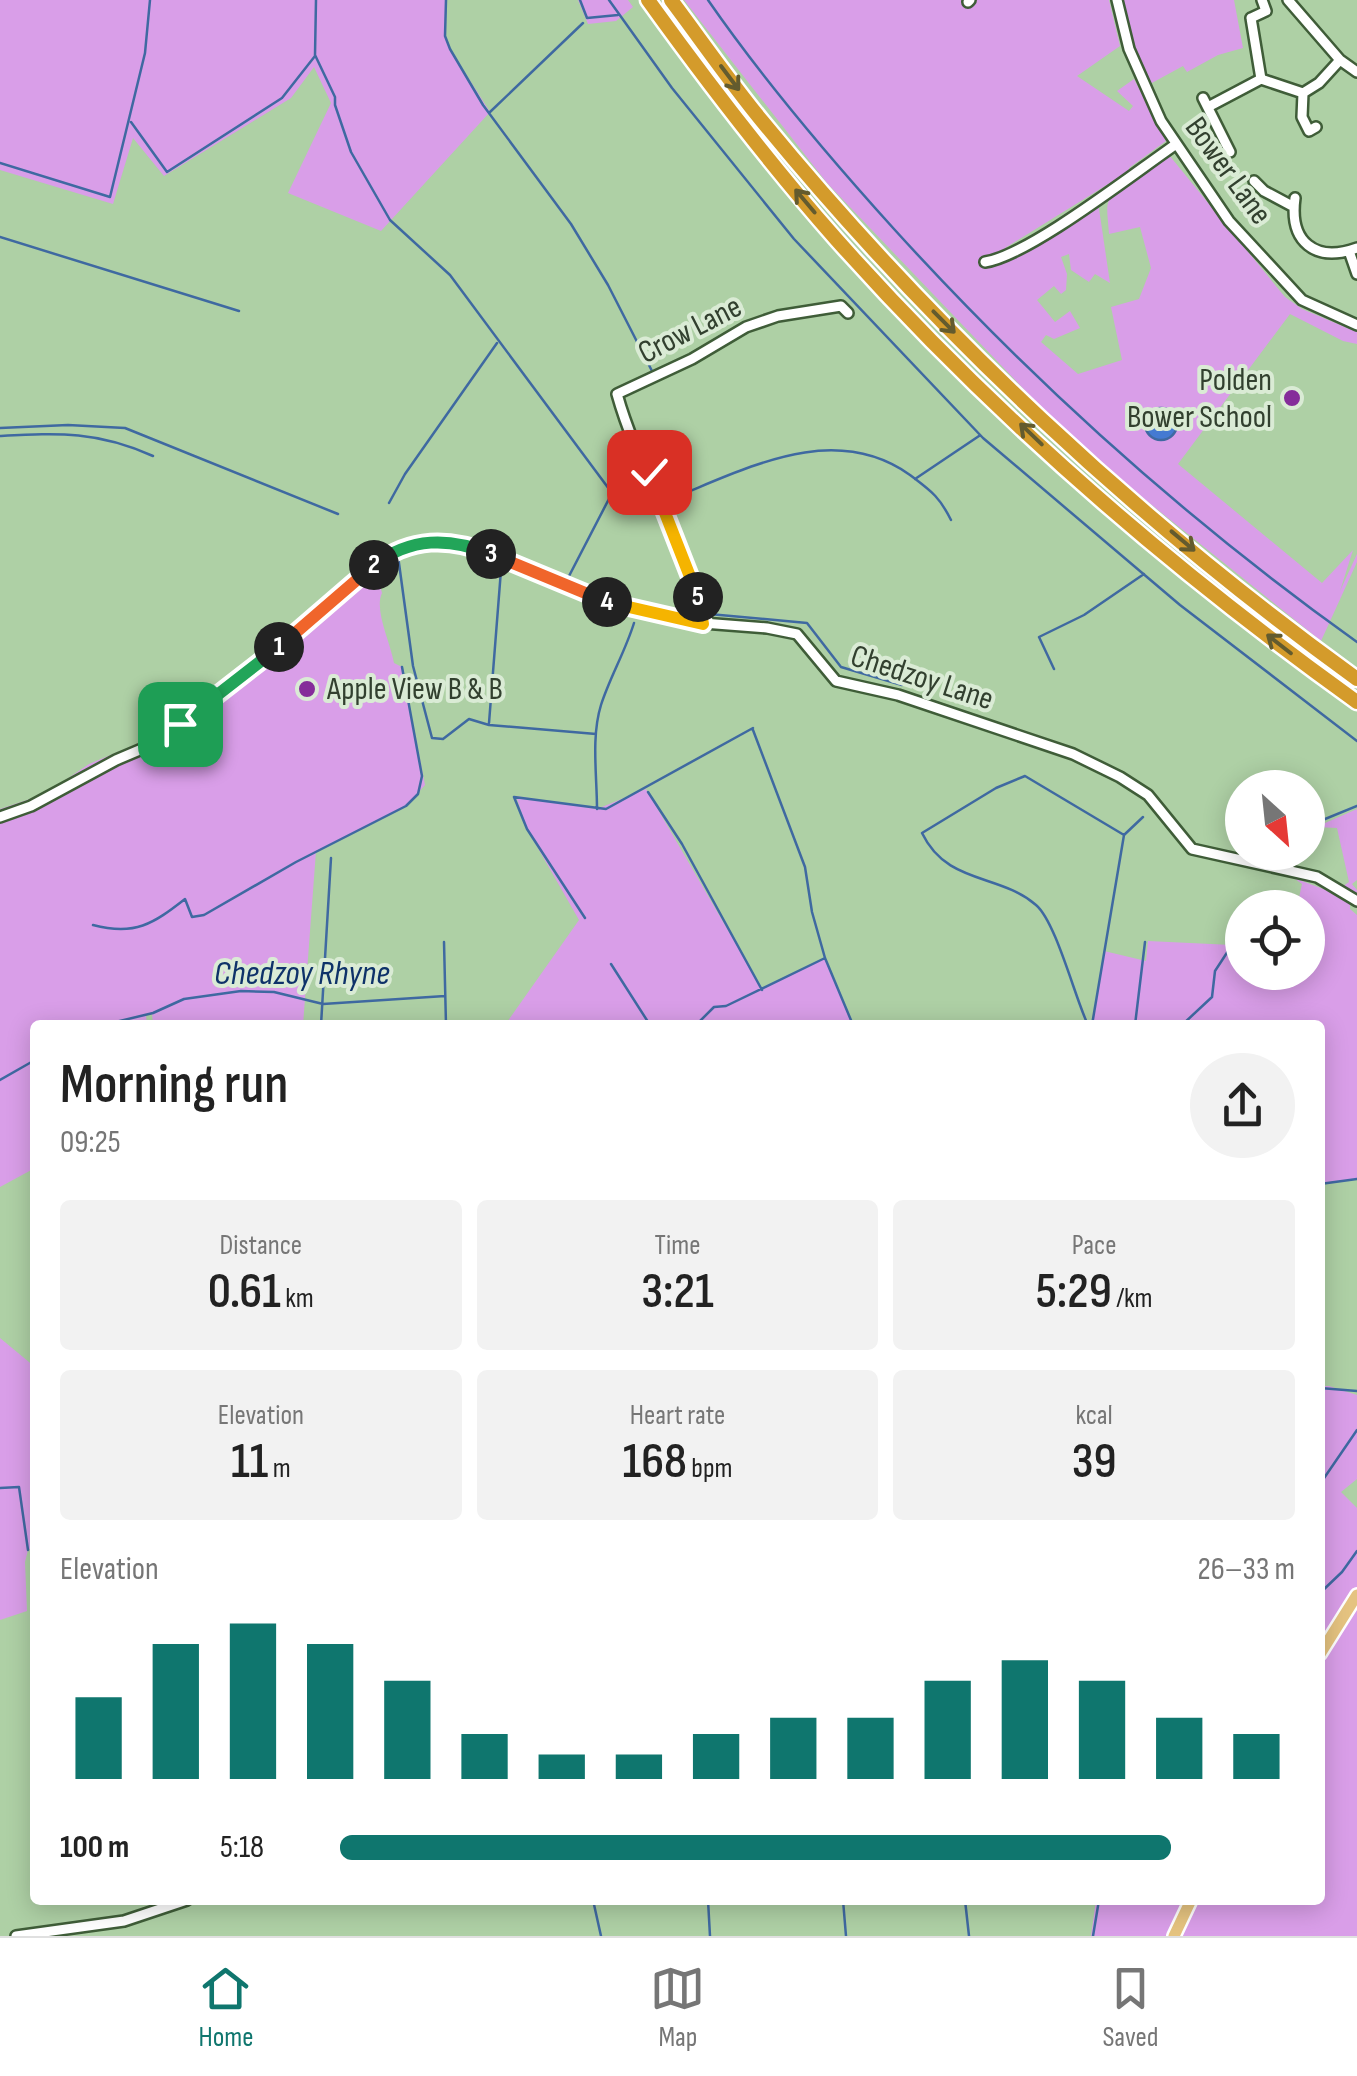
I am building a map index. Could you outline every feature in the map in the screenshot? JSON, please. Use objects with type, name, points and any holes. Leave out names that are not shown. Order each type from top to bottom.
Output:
[{"type":"highway","points":[[648,0],[753,139],[836,238],[930,337],[1078,479],[1221,600],[1357,702]]},
{"type":"highway","points":[[671,0],[761,120],[849,222],[942,320],[1084,458],[1208,562],[1357,678]]},
{"type":"main road","points":[[1325,1646],[1357,1595]]},
{"type":"main road","points":[[1174,1936],[1189,1905]]},
{"type":"street","name":"Bower Lane","points":[[1118,0],[1128,49],[1176,145],[1229,221],[1291,290],[1310,305],[1357,324]]},
{"type":"street","points":[[1260,79],[1254,33],[1245,19],[1266,11],[1262,0]]},
{"type":"street","points":[[1288,0],[1340,60],[1357,72]]},
{"type":"street","points":[[1230,152],[1205,102],[1260,79],[1302,93],[1319,83],[1340,60]]},
{"type":"street","points":[[1302,93],[1302,116],[1312,132]]},
{"type":"street","points":[[985,262],[1023,246],[1176,145]]},
{"type":"street","points":[[1254,180],[1264,190],[1295,202],[1292,218],[1298,235],[1310,248],[1328,254],[1353,250],[1357,274]]},
{"type":"street","name":"Crow Lane","points":[[703,624],[695,584],[627,429],[618,394],[762,321],[841,306],[848,313]]},
{"type":"street","name":"Chedzoy Lane","points":[[0,817],[31,806],[149,746],[279,647],[389,554],[414,543],[440,541],[484,551],[615,606],[703,624],[797,634],[836,681],[898,695],[1073,754],[1148,795],[1192,849],[1317,876],[1357,901]]},
{"type":"street","points":[[16,1936],[124,1921],[172,1905]]},
{"type":"shaded area","points":[[0,0],[446,0],[445,35],[450,49],[490,112],[381,231],[288,193],[331,103],[314,67],[291,98],[164,176],[133,138],[113,204],[0,170]]},
{"type":"shaded area","points":[[578,0],[628,0],[633,7],[616,21],[588,24]]},
{"type":"shaded area","points":[[684,0],[1109,0],[1120,46],[1077,76],[1129,111],[1133,106],[1117,91],[1134,79],[1166,141],[1129,168],[1131,179],[1169,155],[1285,297],[1302,309],[1357,332],[1357,344],[1343,341],[1290,314],[1178,464],[1322,583],[1353,550],[1340,591],[1357,554],[1357,562],[1321,641],[1112,473],[1039,405],[827,183]],"holes":[[[1126,173],[1129,181],[1108,203],[1109,234],[1140,227],[1151,268],[1139,299],[1111,307],[1122,360],[1078,374],[1041,342],[1046,335],[1054,339],[1080,328],[1070,311],[1055,322],[1037,300],[1054,286],[1061,294],[1066,290],[1067,274],[1061,257],[1069,254],[1071,270],[1089,282],[1095,274],[1110,283],[1098,202],[1013,253],[1005,248]]]},
{"type":"shaded area","points":[[1123,0],[1234,0],[1243,48],[1218,55],[1187,72],[1183,66],[1150,84],[1131,39]]},
{"type":"shaded area","points":[[373,564],[382,593],[383,626],[394,663],[402,667],[425,785],[406,806],[316,851],[303,1020],[153,1020],[152,1013],[146,1015],[146,1020],[30,1020],[30,1171],[0,1187],[0,809],[45,794],[89,764],[144,741],[282,636],[360,568]]},
{"type":"shaded area","points":[[646,789],[762,989],[825,958],[851,1020],[509,1020],[579,920],[527,829],[516,796],[597,809]]},
{"type":"shaded area","points":[[1357,809],[1357,880],[1352,884],[1357,890],[1357,908],[1350,904],[1350,909],[1357,915],[1357,1179],[1325,1183],[1325,1020],[1093,1020],[1104,951],[1146,961],[1148,941],[1225,945],[1225,990],[1325,990],[1325,890],[1301,890],[1302,884],[1294,878],[1334,893],[1349,882],[1337,828],[1325,827],[1325,823]]},
{"type":"shaded area","points":[[0,1338],[30,1363],[30,1549],[25,1562],[27,1611],[0,1620]]},
{"type":"shaded area","points":[[1325,1386],[1357,1395],[1357,1479],[1341,1492],[1357,1508],[1357,1936],[1091,1936],[1095,1905],[1325,1905]]},
{"type":"water","points":[[1161,408],[1172,413],[1177,424],[1172,435],[1161,440],[1150,435],[1145,424],[1150,413]]},
{"type":"waterway","points":[[0,163],[110,197],[145,53],[150,0]]},
{"type":"waterway","points":[[316,0],[315,55],[335,97],[351,152],[390,220],[450,275],[612,493],[568,578]]},
{"type":"waterway","points":[[446,0],[445,36],[450,49],[483,105],[571,224],[608,285],[653,373]]},
{"type":"waterway","points":[[580,0],[587,18],[618,15]]},
{"type":"waterway","points":[[609,0],[672,88],[794,239],[983,438],[1180,605],[1357,741]]},
{"type":"waterway","points":[[708,0],[774,89],[845,174],[1001,341],[1173,499],[1357,642]]},
{"type":"waterway","points":[[490,112],[583,23]]},
{"type":"waterway","points":[[131,122],[167,172],[282,98],[315,56]]},
{"type":"waterway","points":[[0,237],[239,311]]},
{"type":"waterway","points":[[389,503],[497,343]]},
{"type":"waterway","points":[[0,428],[125,428],[338,514]]},
{"type":"waterway","points":[[0,436],[96,438],[153,456]]},
{"type":"waterway","points":[[915,479],[979,436]]},
{"type":"waterway","points":[[673,498],[791,455],[851,452],[881,459],[910,475],[934,494],[951,520]]},
{"type":"waterway","points":[[398,556],[413,666],[432,738],[443,739],[469,719],[489,725],[596,734]]},
{"type":"waterway","points":[[489,723],[501,570]]},
{"type":"waterway","points":[[1054,669],[1039,637],[1084,615],[1144,574]]},
{"type":"waterway","points":[[709,614],[807,623],[841,667],[902,685]]},
{"type":"waterway","points":[[597,809],[598,717],[634,623]]},
{"type":"waterway","points":[[93,925],[121,929],[143,926],[185,899],[192,917],[204,915],[406,806],[418,794],[422,776],[402,667]]},
{"type":"waterway","points":[[585,918],[527,829],[514,797],[606,809],[753,728]]},
{"type":"waterway","points":[[753,730],[805,867],[825,958],[851,1020]]},
{"type":"waterway","points":[[1086,1020],[1058,943],[1036,905],[1022,895],[945,862],[922,833],[996,788],[1025,776],[1124,835]]},
{"type":"waterway","points":[[648,792],[682,844],[762,990]]},
{"type":"waterway","points":[[1325,819],[1357,806]]},
{"type":"waterway","points":[[1093,1020],[1124,835],[1143,817]]},
{"type":"waterway","points":[[321,1020],[331,858]]},
{"type":"waterway","points":[[444,942],[446,1020]]},
{"type":"waterway","points":[[1136,1020],[1145,942]]},
{"type":"waterway","points":[[1187,1020],[1212,997],[1215,971],[1225,956]]},
{"type":"waterway","points":[[701,1020],[714,1007],[726,1006],[825,958]]},
{"type":"waterway","points":[[611,964],[647,1020]]},
{"type":"waterway","name":"Chedzoy Rhyne","points":[[124,1020],[153,1013],[184,999],[241,991],[274,992],[323,1004],[445,996]]},
{"type":"waterway","name":"Chedzoy Rhyne","points":[[0,1080],[30,1063]]},
{"type":"waterway","points":[[1325,1183],[1357,1179]]},
{"type":"waterway","points":[[1325,1388],[1357,1391]]},
{"type":"waterway","points":[[1325,1477],[1357,1430]]},
{"type":"waterway","points":[[0,1488],[19,1487],[28,1550]]},
{"type":"waterway","points":[[1325,1588],[1357,1551]]},
{"type":"waterway","points":[[594,1905],[601,1936]]},
{"type":"waterway","points":[[708,1905],[710,1936]]},
{"type":"waterway","points":[[843,1905],[846,1936]]},
{"type":"waterway","points":[[966,1905],[969,1936]]},
{"type":"waterway","points":[[1093,1936],[1098,1905]]},
{"type":"place","name":"Polden Bower School","points":[[1292,398]]},
{"type":"place","name":"Apple View B & B","points":[[307,689]]},
{"type":"route","points":[[180,724],[279,647],[375,564],[414,543],[440,541],[484,551],[615,606],[703,624],[695,584],[649,472]]}]
